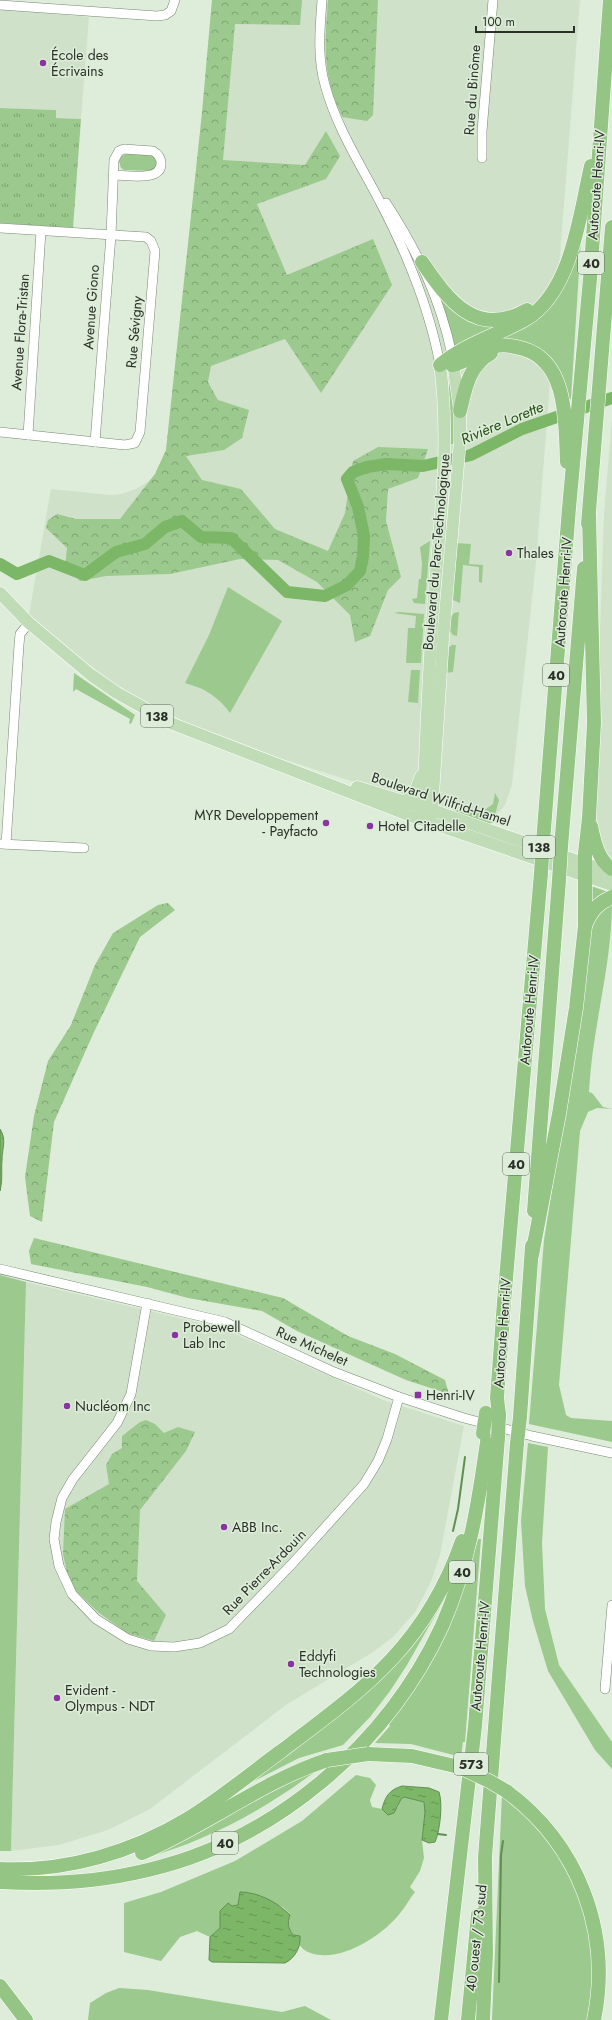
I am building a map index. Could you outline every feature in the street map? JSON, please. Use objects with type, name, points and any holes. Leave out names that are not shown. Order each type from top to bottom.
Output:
[{"type":"highway","name":"Autoroute Henri-IV","points":[[493,1414],[497,1398],[544,842],[570,508],[572,426],[580,398],[610,0]]},
{"type":"highway","points":[[449,361],[528,318],[545,303],[562,274],[572,247],[600,128]]},
{"type":"highway","name":"Autoroute Henri-IV","points":[[483,2020],[486,1954],[485,1857],[520,1417],[526,1312],[532,1255],[536,1165],[575,658],[589,516],[612,227]]},
{"type":"highway","points":[[422,262],[445,295],[458,308],[468,314],[494,320],[522,313],[534,306],[562,274]]},
{"type":"highway","points":[[449,361],[498,346],[508,346],[528,350],[545,362],[553,372],[572,426]]},
{"type":"highway","points":[[460,411],[466,387],[476,365],[489,354],[508,346]]},
{"type":"highway","points":[[532,1255],[560,1114],[576,1008],[585,926],[585,851],[590,818],[594,723],[589,516]]},
{"type":"highway","points":[[590,818],[597,849],[606,865],[612,868]]},
{"type":"highway","points":[[585,926],[590,914],[598,904],[612,897]]},
{"type":"highway","points":[[0,1869],[31,1869],[85,1861],[123,1850],[167,1831],[191,1817],[233,1787],[363,1688],[404,1646],[425,1618],[446,1581],[470,1516],[490,1435],[504,1302]]},
{"type":"highway","name":"Autoroute Henri-IV","points":[[441,2020],[472,1758],[490,1435]]},
{"type":"highway","name":"40","points":[[0,1882],[51,1883],[109,1878],[167,1865],[224,1844],[284,1810],[326,1778],[360,1746],[400,1696],[432,1646],[442,1625],[460,1578],[474,1527],[490,1435]]},
{"type":"highway","points":[[0,1874],[32,1875],[64,1872],[91,1867],[139,1854],[195,1827],[286,1775],[327,1760],[368,1754],[412,1756],[459,1767],[489,1781],[527,1806],[557,1840],[572,1862],[586,1892],[597,1929],[600,1959],[599,1996],[594,2020]]},
{"type":"highway","name":"40 ouest / 73 sud","points":[[468,2020],[473,1955],[485,1857]]},
{"type":"highway","points":[[0,1986],[26,2020]]},
{"type":"highway","points":[[0,1998],[17,2020]]},
{"type":"main road","name":"Boulevard du Parc-Technologique","points":[[424,821],[428,809],[460,441],[460,411],[449,361]]},
{"type":"main road","name":"Boulevard du Parc-Technologique","points":[[428,809],[424,770],[433,610],[444,480],[443,386],[449,361]]},
{"type":"main road","name":"Boulevard Wilfrid-Hamel","points":[[0,593],[29,623],[91,675],[148,711],[173,724],[424,821],[585,870],[612,873]]},
{"type":"main road","name":"Boulevard du Parc-Technologique","points":[[403,801],[413,797],[424,770]]},
{"type":"main road","name":"Boulevard Wilfrid-Hamel","points":[[305,774],[356,786],[428,809],[585,870],[612,885]]},
{"type":"street","points":[[0,5],[157,16],[165,15],[171,11],[175,0]]},
{"type":"street","name":"Boulevard du Parc-Technologique","points":[[322,0],[319,40],[324,83],[331,107],[342,132],[359,162],[408,259],[449,361]]},
{"type":"street","name":"Rue du Binôme","points":[[482,158],[482,131],[494,0]]},
{"type":"street","name":"Avenue Giono","points":[[95,442],[114,175],[116,155],[124,149],[153,151],[161,159],[162,166],[158,172],[152,176],[114,175]]},
{"type":"street","name":"Boulevard du Parc-Technologique","points":[[359,162],[422,262],[442,314],[449,361]]},
{"type":"street","name":"Rue Sévigny","points":[[0,228],[146,237],[151,241],[155,251],[140,432],[135,443],[95,442],[0,432]]},
{"type":"street","name":"Avenue Flora-Tristan","points":[[28,435],[41,231]]},
{"type":"street","points":[[29,623],[20,634],[3,844],[84,848]]},
{"type":"street","name":"Rue Michelet","points":[[0,1269],[225,1322],[334,1372],[399,1397],[464,1418],[532,1436],[612,1453]]},
{"type":"street","name":"Rue Pierre-Ardouin","points":[[146,1303],[131,1394],[113,1428],[73,1479],[62,1498],[56,1522],[54,1539],[59,1566],[72,1594],[96,1619],[128,1639],[151,1646],[174,1647],[207,1641],[234,1624],[292,1564],[364,1484],[378,1461],[387,1439],[399,1397]]},
{"type":"street","points":[[605,1690],[612,1606]]},
{"type":"shaded area","points":[[212,0],[580,0],[536,562],[512,785],[505,805],[499,812],[489,819],[470,819],[254,750],[201,730],[143,701],[116,684],[60,644],[29,614],[51,489],[110,495],[121,494],[136,489],[149,481],[155,474],[166,450],[202,113]]},
{"type":"shaded area","name":"École des Écrivains","points":[[0,9],[89,17],[81,119],[56,118],[56,110],[0,108]]},
{"type":"shaded area","points":[[612,418],[612,864],[593,834],[604,513]]},
{"type":"shaded area","points":[[26,1282],[222,1328],[383,1400],[464,1426],[440,1555],[431,1582],[415,1612],[393,1637],[373,1652],[286,1705],[150,1809],[108,1830],[59,1845],[11,1851]]},
{"type":"green space","points":[[212,0],[302,0],[300,25],[235,24],[223,160],[305,165],[326,131],[340,156],[326,179],[257,204],[287,275],[373,239],[392,285],[321,393],[285,339],[211,366],[208,382],[218,400],[249,410],[242,438],[224,450],[186,456],[202,480],[241,489],[275,529],[328,551],[345,513],[353,461],[378,447],[428,449],[418,478],[388,489],[386,521],[401,577],[388,590],[370,636],[355,642],[350,615],[317,582],[278,560],[240,559],[170,574],[106,576],[80,581],[65,567],[67,548],[46,528],[48,520],[57,514],[76,519],[120,519],[155,474],[166,450],[202,113]]},
{"type":"green space","points":[[328,0],[378,0],[373,115],[367,121],[342,117],[332,92],[326,63]]},
{"type":"green space","points":[[0,108],[56,110],[56,118],[81,119],[73,228],[0,223]]},
{"type":"green space","points":[[126,154],[152,155],[157,159],[157,168],[152,171],[124,170],[121,168],[119,161],[120,157]]},
{"type":"green space","points":[[581,239],[571,399],[567,400],[554,364],[494,340],[519,329]]},
{"type":"green space","points":[[444,299],[502,326],[455,347],[440,301]]},
{"type":"green space","points":[[449,374],[456,396],[455,444],[449,444]]},
{"type":"green space","points":[[430,541],[425,604],[414,603],[412,599],[417,598],[419,579],[421,579],[422,563],[420,547]]},
{"type":"green space","points":[[455,543],[471,544],[469,564],[483,565],[482,583],[479,582],[479,567],[463,565],[460,603],[453,600]]},
{"type":"green space","points":[[228,587],[282,621],[230,713],[209,693],[185,683],[209,635]]},
{"type":"green space","points":[[459,612],[457,636],[453,635],[449,630],[450,618],[454,613]]},
{"type":"green space","points":[[394,613],[424,614],[421,663],[406,663],[408,628],[415,628],[416,616]]},
{"type":"green space","points":[[452,645],[456,645],[453,672],[445,673],[448,648]]},
{"type":"green space","points":[[411,670],[420,670],[418,703],[408,702]]},
{"type":"green space","points":[[74,673],[135,715],[131,724],[129,723],[130,719],[76,689],[73,692]]},
{"type":"green space","points":[[495,793],[499,800],[493,822],[490,824],[453,811],[482,812],[493,804]]},
{"type":"green space","points":[[591,886],[608,892],[593,904],[589,902]]},
{"type":"green space","points":[[612,902],[609,950],[594,1044],[589,1092],[592,1093],[603,1107],[612,1109],[597,1108],[588,1112],[580,1131],[559,1385],[566,1415],[571,1418],[612,1421],[612,1442],[529,1424],[544,1240],[580,1015],[592,918]]},
{"type":"green space","points":[[168,903],[175,910],[140,937],[94,1032],[54,1122],[42,1222],[30,1216],[25,1177],[34,1116],[48,1061],[71,1025],[95,965],[113,933],[158,905]]},
{"type":"green space","points":[[34,1238],[283,1298],[348,1336],[395,1354],[445,1380],[449,1394],[406,1380],[297,1331],[262,1311],[188,1298],[147,1287],[31,1264],[29,1251]]},
{"type":"green space","points":[[0,1275],[26,1282],[11,1851],[0,1851]]},
{"type":"green space","points":[[146,1420],[155,1424],[164,1433],[178,1427],[195,1432],[186,1451],[140,1510],[137,1581],[166,1615],[154,1641],[127,1633],[98,1612],[74,1589],[67,1572],[63,1554],[65,1509],[109,1484],[106,1465],[112,1454],[122,1448],[122,1436],[140,1422]]},
{"type":"green space","points":[[528,1443],[548,1447],[542,1543],[545,1609],[559,1665],[612,1742],[612,1769],[595,1750],[548,1671],[533,1621],[525,1586],[521,1521]]},
{"type":"green space","points":[[478,1539],[481,1539],[465,1742],[463,1742],[461,1757],[411,1744],[375,1743],[390,1726],[388,1723],[418,1680],[443,1636],[462,1589]]},
{"type":"green space","points":[[443,1597],[445,1598],[407,1665],[390,1691],[370,1717],[343,1745],[299,1758],[254,1781],[222,1801],[354,1701]]},
{"type":"green space","points":[[320,1768],[278,1797],[236,1822],[191,1843],[142,1859],[260,1793]]},
{"type":"green space","points":[[356,1775],[370,1778],[376,1785],[370,1800],[372,1807],[382,1809],[388,1815],[398,1807],[400,1799],[404,1797],[424,1802],[425,1812],[422,1840],[424,1858],[420,1871],[410,1887],[415,1892],[393,1921],[372,1939],[359,1946],[333,1955],[320,1955],[307,1951],[299,1945],[300,1942],[290,1930],[288,1923],[290,1914],[284,1908],[260,1895],[239,1895],[240,1900],[238,1905],[232,1906],[221,1917],[220,1928],[210,1937],[197,1931],[180,1937],[161,1961],[124,1952],[124,1903],[161,1892],[235,1861],[302,1821]]},
{"type":"green space","points":[[502,1794],[518,1805],[561,1856],[586,1909],[594,1978],[587,2020],[492,2020]]},
{"type":"green space","points":[[119,1988],[148,1990],[282,2012],[305,2006],[331,2020],[88,2020],[90,2003],[106,1993]]},
{"type":"water","points":[[0,1129],[4,1140],[0,1191]]},
{"type":"water","points":[[402,1786],[429,1788],[439,1792],[441,1803],[440,1817],[435,1842],[429,1843],[422,1840],[425,1812],[424,1802],[404,1797],[401,1799],[394,1813],[388,1815],[382,1809],[388,1794]]},
{"type":"water","points":[[240,1892],[247,1892],[267,1899],[290,1915],[288,1921],[289,1928],[293,1935],[300,1936],[300,1940],[297,1952],[289,1961],[285,1963],[212,1962],[209,1960],[210,1937],[220,1928],[220,1911],[228,1903],[232,1906],[238,1905]]},
{"type":"waterway","name":"Rivière Lorette","points":[[0,564],[17,574],[49,561],[85,575],[116,552],[145,544],[165,527],[182,521],[201,537],[231,538],[287,592],[325,596],[347,585],[360,571],[363,556],[364,536],[358,507],[347,479],[353,472],[367,467],[387,464],[423,466],[471,455],[522,429],[612,398]]},
{"type":"waterway","points":[[453,1531],[458,1509],[465,1457]]},
{"type":"waterway","points":[[438,1834],[446,1835]]},
{"type":"waterway","points":[[499,1982],[501,1855],[503,1841]]},
{"type":"place","name":"École des Écrivains","points":[[43,63]]},
{"type":"place","name":"Thales","points":[[509,553]]},
{"type":"place","name":"MYR Developpement - Payfacto","points":[[326,823]]},
{"type":"place","name":"Hotel Citadelle","points":[[370,826]]},
{"type":"place","name":"Probewell Lab Inc","points":[[175,1335]]},
{"type":"place","name":"Henri-IV","points":[[418,1395]]},
{"type":"place","name":"Nucléom Inc","points":[[67,1406]]},
{"type":"place","name":"ABB Inc.","points":[[224,1527]]},
{"type":"place","name":"Eddyfi Technologies","points":[[291,1664]]},
{"type":"place","name":"Evident - Olympus - NDT","points":[[57,1698]]}]
